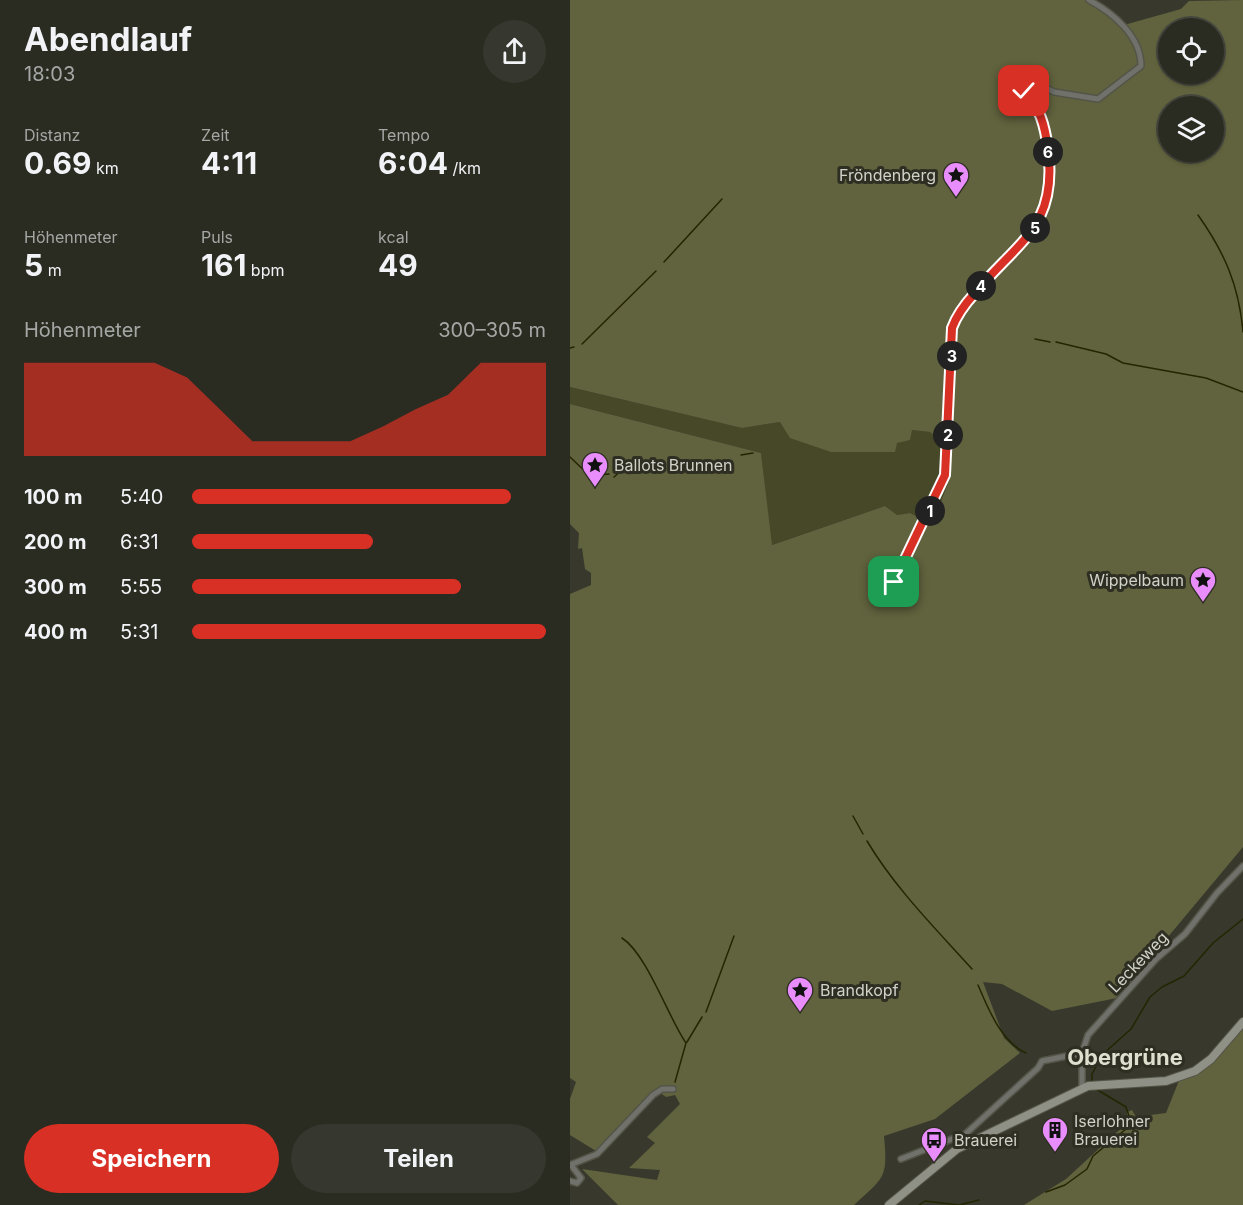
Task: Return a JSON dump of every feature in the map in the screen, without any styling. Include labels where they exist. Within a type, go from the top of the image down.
[{"type":"main road","points":[[889,1205],[962,1141],[1088,1086],[1160,1081],[1188,1075],[1211,1059],[1243,1022]]},
{"type":"street","points":[[894,582],[945,475],[952,328],[955,319],[978,289],[1032,234],[1047,192],[1050,173],[1043,122],[1036,105],[1017,85],[1016,78],[1023,77],[1054,92],[1098,99],[1141,66],[1135,44],[1123,26],[1108,11],[1089,0]]},
{"type":"street","name":"Leckeweg","points":[[1088,1086],[1082,1053],[1088,1035],[1156,959],[1185,934],[1217,893],[1243,866]]},
{"type":"street","points":[[901,1159],[945,1141],[962,1141],[966,1130],[1038,1068],[1042,1062],[1082,1053]]},
{"type":"street","points":[[570,1182],[578,1183],[581,1178],[571,1165],[597,1154],[653,1095],[662,1089],[673,1089]]},
{"type":"green space","points":[[570,0],[1085,0],[1112,14],[1124,25],[1181,9],[1189,1],[1243,0],[1243,847],[1117,998],[1052,1011],[1002,984],[983,982],[1004,1038],[1020,1053],[935,1119],[884,1136],[885,1161],[882,1176],[854,1205],[618,1205],[582,1169],[657,1180],[660,1170],[629,1168],[655,1143],[647,1137],[680,1104],[675,1095],[666,1097],[656,1090],[596,1151],[570,1135],[570,1099],[576,1082],[570,1078],[570,594],[591,585],[591,573],[585,569],[582,548],[578,549],[579,533],[570,524],[570,404],[761,453],[772,545],[885,506],[897,515],[910,513],[932,524],[951,476],[950,446],[930,432],[912,430],[910,440],[897,443],[895,452],[831,452],[790,438],[780,422],[742,428],[570,387]],"holes":[[[918,518],[926,523],[900,575],[894,570]]]},
{"type":"green space","points":[[570,387],[742,428],[780,422],[897,443],[912,430],[931,432],[950,446],[951,476],[932,524],[910,513],[897,515],[885,506],[771,545],[761,453],[570,404]]},
{"type":"green space","points":[[1243,1024],[1243,1205],[1024,1205],[1066,1179],[1128,1122],[1127,1112],[1132,1110],[1136,1117],[1166,1113],[1180,1078],[1188,1076]]},
{"type":"waterway","points":[[664,262],[722,199]]},
{"type":"waterway","points":[[1198,215],[1216,243],[1229,270],[1238,300],[1243,332]]},
{"type":"waterway","points":[[582,344],[656,271]]},
{"type":"waterway","points":[[1035,339],[1050,342]]},
{"type":"waterway","points":[[1056,342],[1106,354],[1123,363],[1206,378],[1243,392]]},
{"type":"waterway","points":[[570,348],[574,347]]},
{"type":"waterway","points":[[741,455],[753,453]]},
{"type":"waterway","points":[[570,457],[590,476],[595,488]]},
{"type":"waterway","points":[[614,477],[626,466],[641,459]]},
{"type":"waterway","points":[[590,476],[609,474]]},
{"type":"waterway","points":[[853,816],[863,834]]},
{"type":"waterway","points":[[867,841],[903,891],[972,969]]},
{"type":"waterway","points":[[1092,1083],[1092,1074],[1103,1054],[1131,1029],[1150,997],[1162,987],[1184,976],[1213,943],[1243,919]]},
{"type":"waterway","points":[[706,1012],[734,936]]},
{"type":"waterway","points":[[622,938],[631,946],[649,972],[686,1043],[675,1082]]},
{"type":"waterway","points":[[978,985],[1002,1033],[1017,1048],[1026,1053]]},
{"type":"waterway","points":[[687,1042],[702,1017]]},
{"type":"waterway","points":[[1046,1192],[1065,1185],[1087,1169],[1093,1156],[1126,1129],[1131,1122],[1126,1107],[1096,1089]]},
{"type":"waterway","points":[[919,1205],[925,1201],[959,1205],[979,1200]]},
{"type":"place","name":"Fröndenberg","points":[[956,198]]},
{"type":"place","name":"Ballots Brunnen","points":[[595,488]]},
{"type":"place","name":"Wippelbaum","points":[[1203,603]]},
{"type":"place","name":"Brandkopf","points":[[800,1013]]},
{"type":"place","name":"Iserlohner Brauerei","points":[[1055,1153]]},
{"type":"place","name":"Brauerei","points":[[934,1163]]},
{"type":"district","name":"Obergrüne","points":[[1125,1057]]},
{"type":"route","points":[[894,582],[944,480],[950,413],[952,328],[955,319],[988,277],[1032,234],[1047,192],[1050,173],[1043,122],[1032,100],[1024,91]]}]
